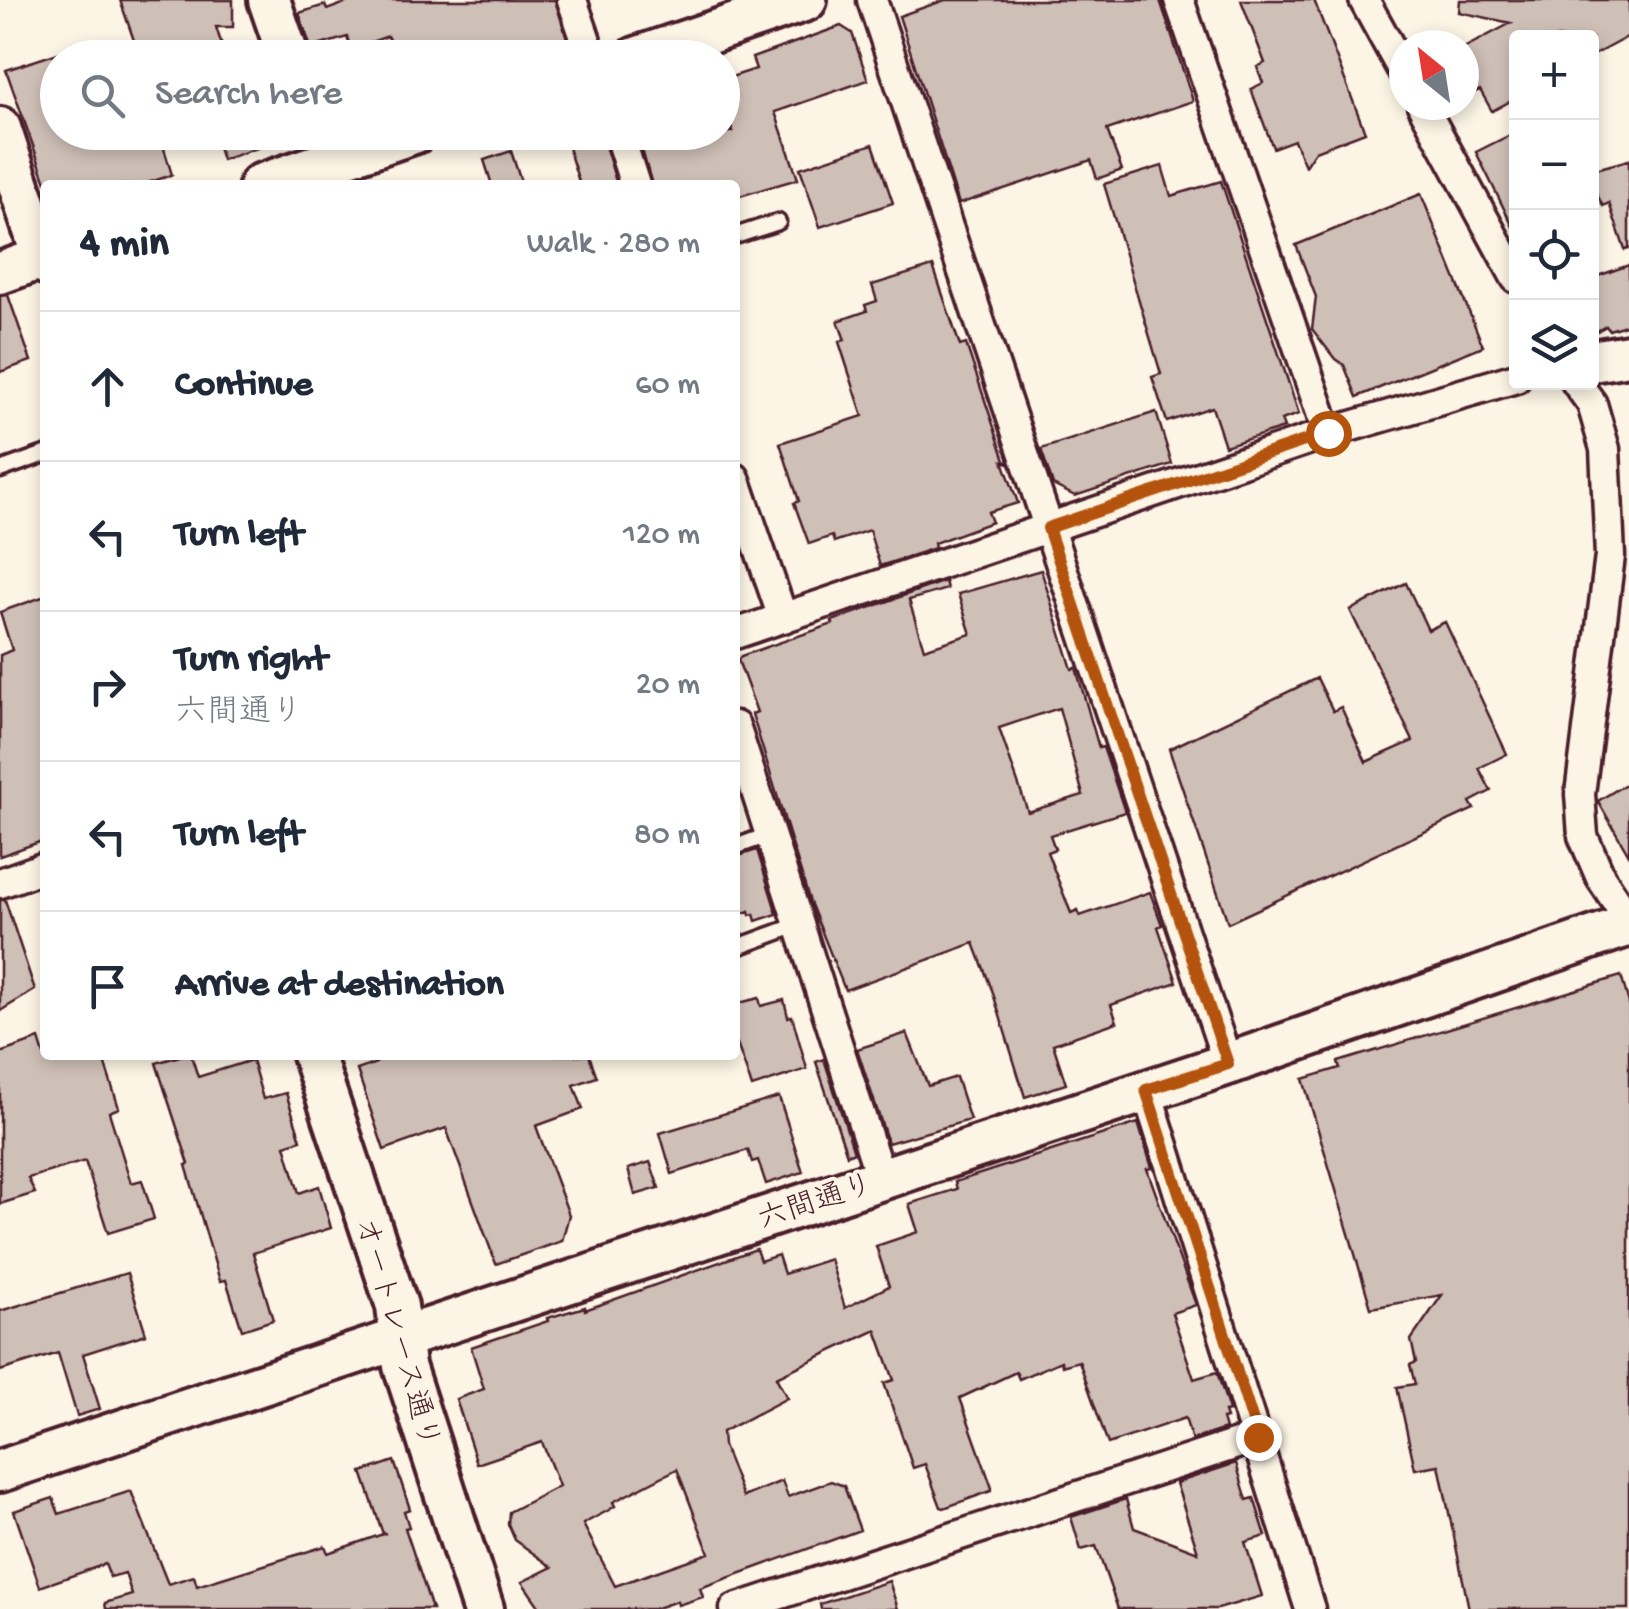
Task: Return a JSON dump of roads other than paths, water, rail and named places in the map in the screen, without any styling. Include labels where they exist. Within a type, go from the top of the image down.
[{"type":"street","points":[[269,0],[283,40]]},
{"type":"street","points":[[572,0],[586,40]]},
{"type":"street","points":[[689,40],[806,0]]},
{"type":"street","points":[[872,0],[1228,1064]]},
{"type":"street","points":[[1179,0],[1328,433]]},
{"type":"street","points":[[1364,0],[1389,46]]},
{"type":"street","points":[[1430,120],[1509,265]]},
{"type":"street","points":[[0,128],[40,248]]},
{"type":"street","points":[[273,180],[357,150]]},
{"type":"street","points":[[624,150],[633,180]]},
{"type":"street","points":[[0,273],[40,261]]},
{"type":"street","points":[[1599,359],[1629,355]]},
{"type":"street","points":[[740,632],[1328,433],[1509,380]]},
{"type":"street","points":[[1582,390],[1592,404],[1605,449],[1610,556],[1581,780],[1583,836],[1601,878],[1629,922]]},
{"type":"street","points":[[740,493],[783,618]]},
{"type":"street","points":[[740,741],[882,1178]]},
{"type":"street","points":[[0,883],[40,869]]},
{"type":"street","name":"六間通り","points":[[0,1472],[1228,1064],[1629,922]]},
{"type":"street","name":"オートレース通り","points":[[315,1060],[397,1306],[404,1366],[483,1609]]},
{"type":"street","points":[[1146,1090],[1310,1609]]},
{"type":"street","points":[[735,1609],[1258,1437]]},
{"type":"lane","points":[[740,234],[778,222]]},
{"type":"lane","points":[[0,470],[40,456]]},
{"type":"lane","points":[[740,845],[771,834]]},
{"type":"lane","points":[[740,946],[800,924]]}]
